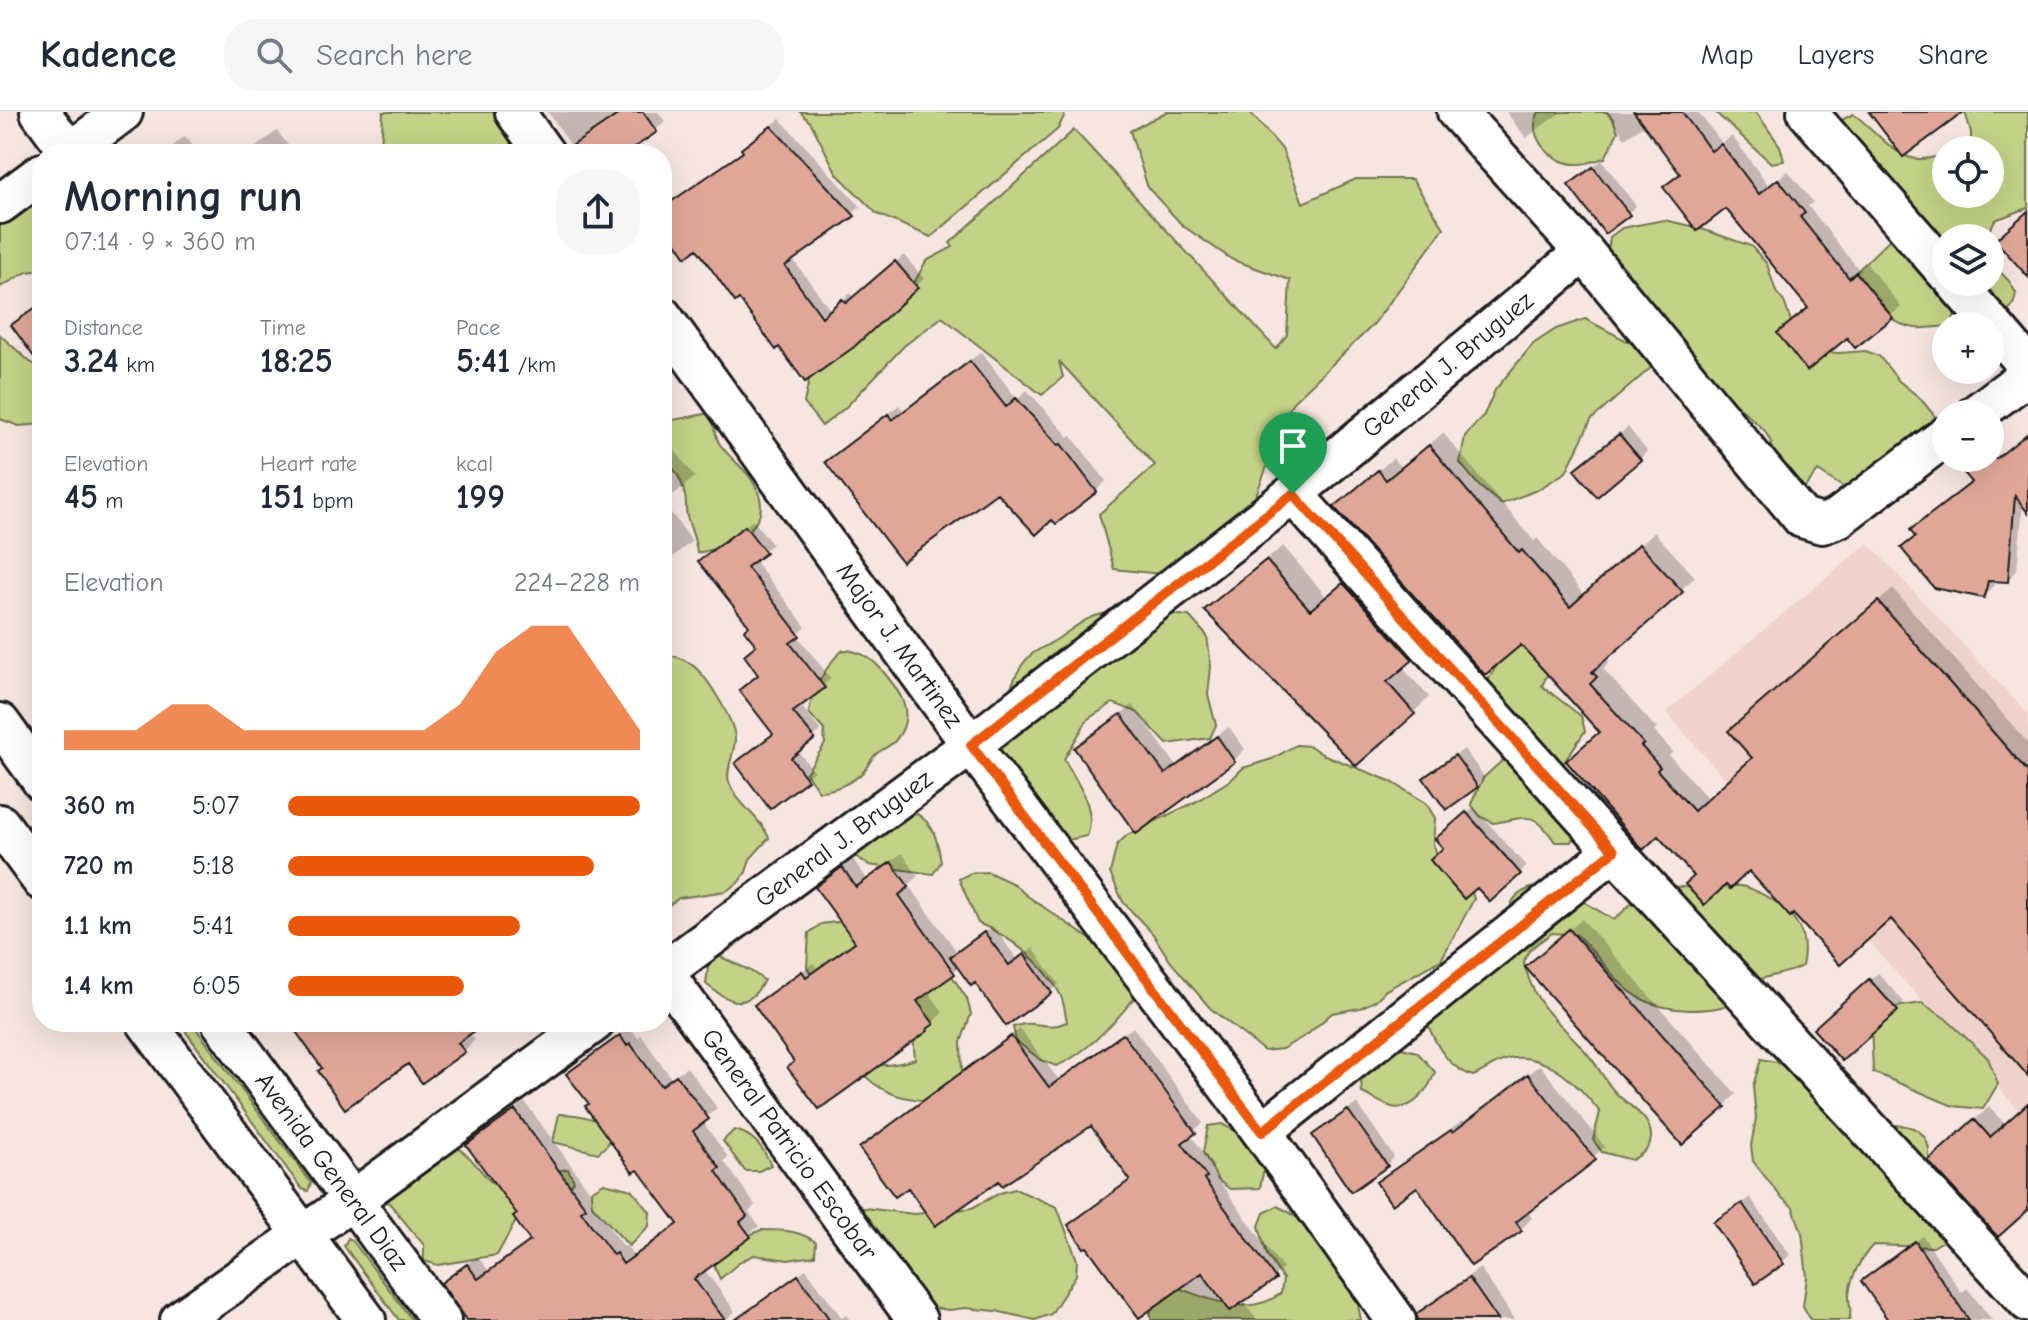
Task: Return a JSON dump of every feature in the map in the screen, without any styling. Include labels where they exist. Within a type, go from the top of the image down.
[{"type":"street","points":[[40,112],[56,144]]},
{"type":"street","points":[[81,144],[123,112]]},
{"type":"street","points":[[515,112],[538,144]]},
{"type":"street","points":[[1457,112],[1584,252],[1802,518],[1822,524],[1838,518],[1932,447]]},
{"type":"street","points":[[1807,112],[1932,256]]},
{"type":"street","points":[[0,204],[32,181]]},
{"type":"street","name":"General J. Bruguez","points":[[672,965],[971,745],[1293,494],[1584,252]]},
{"type":"street","points":[[1967,296],[2028,366]]},
{"type":"street","name":"Major J. Martinez","points":[[672,330],[971,745],[1262,1132],[1396,1320]]},
{"type":"street","points":[[1995,400],[2028,375]]},
{"type":"street","points":[[1293,494],[1614,851],[2028,1302]]},
{"type":"street","points":[[0,723],[32,767]]},
{"type":"street","points":[[0,824],[32,867]]},
{"type":"street","points":[[1262,1132],[1614,851]]},
{"type":"street","name":"General Patricio Escobar","points":[[672,986],[917,1320]]},
{"type":"street","points":[[153,1032],[366,1320]]},
{"type":"street","name":"Avenida General Diaz","points":[[228,1032],[441,1320]]},
{"type":"street","points":[[180,1320],[353,1200],[581,1032]]},
{"type":"shaded area","points":[[1868,543],[2028,714],[2028,1121],[1666,712]]},
{"type":"green space","points":[[383,112],[499,112],[517,144],[381,144]]},
{"type":"green space","points":[[800,112],[1066,112],[1058,129],[931,237],[877,214],[837,174],[811,123]]},
{"type":"green space","points":[[1166,112],[1250,112],[1282,149],[1303,203],[1356,179],[1412,179],[1444,228],[1373,325],[1292,403],[1252,505],[1171,575],[1114,569],[1099,514],[1155,465],[1059,361],[1063,377],[1042,395],[942,317],[904,346],[845,408],[822,426],[804,403],[810,376],[913,285],[926,261],[953,247],[950,243],[1074,130],[1276,349],[1287,335],[1290,280],[1233,260],[1183,226],[1148,188],[1130,131]]},
{"type":"green space","points":[[1539,112],[1607,112],[1618,132],[1605,158],[1569,163],[1551,155],[1538,140],[1535,121]]},
{"type":"green space","points":[[1715,112],[1756,112],[1780,146],[1784,161],[1771,163]]},
{"type":"green space","points":[[1965,112],[2028,112],[2028,208],[1995,220],[1993,224],[1932,224],[1932,296],[2004,296],[2004,276],[2016,293],[2014,301],[2004,312],[1932,312],[1932,327],[1905,326],[1880,308],[1854,274],[1899,230],[1840,121],[1853,114],[1902,154],[1911,158],[1932,158],[1932,208],[2004,208],[2004,136],[1971,136]]},
{"type":"green space","points":[[0,201],[32,203],[32,271],[0,287]]},
{"type":"green space","points":[[1664,220],[1696,227],[1751,246],[1767,264],[1799,343],[1810,351],[1866,351],[1879,356],[1899,381],[1932,413],[1932,442],[1863,500],[1818,471],[1797,497],[1762,456],[1772,444],[1765,431],[1687,358],[1612,267],[1608,251],[1610,237],[1622,228]]},
{"type":"green space","points":[[1585,319],[1633,344],[1654,365],[1591,420],[1566,472],[1537,490],[1501,504],[1479,486],[1460,463],[1465,436],[1484,415],[1495,390],[1533,344],[1556,329]]},
{"type":"green space","points":[[0,335],[32,363],[32,425],[19,426],[0,419]]},
{"type":"green space","points":[[711,413],[719,443],[749,476],[758,492],[761,506],[758,518],[751,529],[727,544],[697,553],[682,485],[672,467],[672,420]]},
{"type":"green space","points":[[1125,610],[1189,616],[1207,636],[1211,666],[1208,695],[1216,725],[1210,738],[1167,744],[1137,712],[1113,703],[1088,719],[1064,759],[1088,806],[1090,826],[1087,836],[1058,842],[993,764],[1005,705],[1016,676],[1032,654],[1089,618]]},
{"type":"green space","points":[[1516,633],[1554,660],[1542,686],[1581,716],[1585,731],[1558,771],[1487,682]]},
{"type":"green space","points":[[843,650],[864,655],[881,669],[899,694],[905,721],[895,741],[875,755],[860,775],[837,788],[819,791],[806,773],[825,744],[824,730],[809,713],[810,705],[821,679]]},
{"type":"green space","points":[[672,655],[692,665],[701,674],[731,722],[735,739],[729,782],[769,838],[750,859],[738,883],[726,891],[679,898],[672,903]]},
{"type":"green space","points":[[1296,745],[1310,746],[1322,754],[1390,781],[1426,803],[1435,818],[1433,844],[1438,856],[1470,886],[1474,899],[1441,960],[1386,990],[1375,1001],[1360,1008],[1332,1013],[1308,1034],[1282,1049],[1264,1051],[1210,1008],[1170,961],[1153,934],[1123,902],[1110,873],[1117,845],[1127,835],[1197,801],[1232,779],[1243,768],[1272,759]]},
{"type":"green space","points":[[1504,759],[1517,760],[1577,829],[1571,842],[1555,842],[1541,824],[1528,818],[1493,823],[1480,816],[1471,804],[1483,778]]},
{"type":"green space","points":[[904,807],[932,828],[941,862],[933,874],[869,865],[846,850]]},
{"type":"green space","points":[[988,872],[1014,884],[1123,962],[1141,989],[1091,1044],[1056,1066],[1041,1060],[1016,1041],[1013,1027],[1028,1024],[1052,1026],[1067,1022],[1061,995],[1044,970],[1024,951],[978,923],[959,879],[971,873]]},
{"type":"green space","points":[[1552,882],[1614,920],[1651,885],[1744,887],[1779,904],[1794,918],[1802,935],[1802,966],[1756,981],[1726,1005],[1690,1010],[1668,1008],[1636,996],[1577,935],[1552,933],[1527,954],[1524,967],[1540,1000],[1590,1057],[1615,1092],[1647,1124],[1651,1138],[1649,1146],[1632,1160],[1602,1152],[1593,1140],[1600,1112],[1573,1082],[1551,1066],[1526,1058],[1513,1058],[1473,1076],[1446,1057],[1421,1008],[1511,939],[1509,915],[1519,894]]},
{"type":"green space","points":[[848,923],[869,941],[814,980],[807,967],[809,933],[821,924]]},
{"type":"green space","points":[[710,952],[764,980],[758,990],[751,997],[738,1001],[730,1000],[706,984]]},
{"type":"green space","points":[[937,953],[967,999],[971,1014],[961,1042],[962,1073],[932,1101],[910,1099],[882,1089],[858,1068],[915,1059],[917,1004]]},
{"type":"green space","points":[[1922,1003],[1945,1018],[1988,1058],[1998,1084],[1983,1109],[1953,1106],[1873,1072],[1871,1021],[1895,1007]]},
{"type":"green space","points":[[186,1032],[198,1032],[311,1183],[308,1191],[302,1189]]},
{"type":"green space","points":[[1386,1044],[1417,1052],[1435,1072],[1419,1098],[1400,1108],[1362,1093],[1359,1054]]},
{"type":"green space","points":[[1761,1059],[1776,1062],[1886,1126],[1914,1129],[1923,1135],[1927,1143],[1929,1165],[1923,1191],[1945,1226],[1945,1240],[1933,1247],[1873,1245],[1852,1281],[1849,1320],[1811,1320],[1803,1306],[1807,1277],[1802,1233],[1793,1207],[1781,1197],[1753,1161],[1751,1146],[1756,1118],[1753,1086]]},
{"type":"green space","points":[[559,1114],[601,1123],[613,1131],[608,1144],[598,1153],[553,1142]]},
{"type":"green space","points":[[428,1122],[470,1158],[490,1181],[502,1188],[541,1173],[568,1169],[574,1181],[567,1192],[517,1219],[497,1255],[438,1265],[424,1261],[424,1245],[385,1198],[406,1146],[419,1128]]},
{"type":"green space","points":[[1222,1124],[1235,1131],[1266,1158],[1260,1188],[1230,1189],[1218,1180],[1203,1152],[1208,1126]]},
{"type":"green space","points":[[734,1130],[757,1142],[771,1165],[759,1171],[745,1171],[723,1141]]},
{"type":"green space","points":[[604,1183],[632,1190],[650,1212],[649,1226],[629,1246],[592,1205],[591,1191]]},
{"type":"green space","points":[[1015,1189],[1057,1207],[1077,1260],[1076,1275],[1051,1314],[1035,1320],[996,1311],[919,1306],[856,1207],[914,1214],[957,1210],[972,1208],[1000,1193]]},
{"type":"green space","points":[[1277,1206],[1299,1219],[1335,1256],[1351,1282],[1361,1320],[1151,1320],[1150,1302],[1168,1284],[1225,1304],[1254,1305],[1281,1293],[1283,1279],[1267,1255],[1259,1226],[1264,1213]]},
{"type":"green space","points":[[761,1230],[803,1235],[816,1242],[815,1256],[788,1260],[754,1255],[741,1261],[720,1279],[708,1253]]},
{"type":"green space","points":[[348,1238],[412,1320],[399,1320],[344,1246]]},
{"type":"building","points":[[622,112],[643,112],[657,132],[640,144],[575,144]]},
{"type":"building","points":[[1634,112],[1682,112],[1711,151],[1721,144],[1759,194],[1778,179],[1805,213],[1800,217],[1849,278],[1856,272],[1893,318],[1855,348],[1847,338],[1807,371],[1777,333],[1808,308],[1726,209],[1697,231],[1663,187],[1680,174]]},
{"type":"building","points":[[1869,112],[1964,112],[1903,157]]},
{"type":"building","points":[[771,126],[855,216],[785,266],[822,317],[842,299],[846,303],[895,261],[918,288],[854,347],[805,382],[779,347],[776,350],[739,299],[735,302],[697,249],[686,257],[672,237],[672,201],[743,152],[741,149]]},
{"type":"building","points":[[1593,167],[1630,215],[1605,234],[1568,185]]},
{"type":"building","points":[[2028,211],[2028,277],[2004,250],[2004,232]]},
{"type":"building","points":[[32,310],[32,354],[11,325]]},
{"type":"building","points":[[970,361],[1006,407],[1016,398],[1058,445],[1061,444],[1097,492],[1056,524],[1052,520],[1036,535],[997,493],[902,562],[825,462],[888,414],[892,420]]},
{"type":"building","points":[[2028,433],[2028,513],[2015,496],[2008,582],[1988,581],[1984,598],[1934,588],[1901,548],[1915,537],[1910,530],[1972,482],[1963,472],[2004,472],[2004,452]]},
{"type":"building","points":[[1619,434],[1641,460],[1597,497],[1574,470]]},
{"type":"building","points":[[1429,445],[1519,553],[1522,550],[1570,607],[1639,544],[1683,592],[1592,672],[1597,677],[1590,684],[1644,744],[1641,746],[1660,767],[1657,770],[1694,811],[1752,758],[1728,731],[1878,601],[2028,772],[2028,1076],[1891,919],[1840,965],[1793,914],[1790,917],[1749,871],[1730,889],[1726,885],[1704,905],[1685,884],[1694,876],[1658,836],[1643,850],[1566,761],[1599,732],[1521,645],[1485,675],[1334,507],[1378,470],[1386,480]]},
{"type":"building","points":[[745,526],[766,553],[747,567],[800,636],[790,643],[825,688],[793,712],[815,739],[791,758],[808,780],[770,809],[735,763],[773,734],[739,690],[758,675],[744,655],[756,645],[744,630],[749,626],[698,561]]},
{"type":"building","points":[[1266,560],[1310,610],[1343,583],[1413,660],[1387,682],[1415,714],[1356,766],[1204,610]]},
{"type":"building","points":[[1121,714],[1165,774],[1217,736],[1235,762],[1136,834],[1074,748]]},
{"type":"building","points":[[1455,755],[1478,787],[1446,810],[1423,778]]},
{"type":"building","points":[[1466,812],[1521,874],[1490,902],[1477,888],[1464,899],[1430,860],[1443,848],[1435,839]]},
{"type":"building","points":[[891,862],[909,887],[899,895],[955,974],[917,1001],[934,1024],[928,1031],[819,1109],[787,1067],[794,1062],[754,1005],[802,971],[806,977],[855,942],[815,887],[842,867],[856,887]]},
{"type":"building","points":[[1569,929],[1726,1107],[1682,1145],[1525,967]]},
{"type":"building","points":[[984,932],[1009,965],[1024,954],[1052,993],[1006,1026],[975,983],[971,986],[950,957]]},
{"type":"building","points":[[1869,979],[1898,1011],[1842,1061],[1813,1029]]},
{"type":"building","points":[[296,1032],[473,1032],[458,1043],[465,1052],[422,1083],[408,1064],[345,1109],[318,1071],[322,1068]]},
{"type":"building","points":[[1123,1034],[1196,1133],[1182,1143],[1276,1279],[1230,1311],[1202,1273],[1139,1318],[1087,1247],[1084,1248],[1068,1225],[1130,1180],[1091,1126],[1002,1186],[999,1181],[935,1226],[908,1188],[895,1197],[859,1148],[1011,1036],[1049,1087]]},
{"type":"building","points":[[620,1035],[627,1046],[630,1043],[661,1086],[676,1075],[709,1119],[693,1131],[720,1168],[716,1171],[747,1216],[740,1222],[751,1237],[694,1279],[725,1320],[466,1320],[441,1283],[467,1264],[478,1279],[530,1241],[513,1217],[517,1214],[466,1145],[515,1110],[586,1208],[581,1211],[623,1264],[678,1224],[638,1170],[633,1173],[566,1074]]},
{"type":"building","points":[[1528,1074],[1596,1160],[1516,1222],[1522,1231],[1471,1266],[1417,1187],[1392,1205],[1376,1182],[1451,1130],[1453,1132]]},
{"type":"building","points":[[2028,1103],[2028,1210],[1998,1237],[1928,1161],[1974,1119],[1990,1137]]},
{"type":"building","points":[[1348,1110],[1388,1166],[1351,1192],[1312,1135]]},
{"type":"building","points":[[1742,1203],[1784,1264],[1755,1284],[1713,1222]]},
{"type":"building","points":[[1915,1241],[1969,1320],[1888,1320],[1861,1281]]},
{"type":"building","points":[[798,1275],[830,1320],[735,1320]]},
{"type":"building","points":[[1469,1278],[1498,1320],[1418,1320],[1416,1314]]},
{"type":"route","points":[[1293,494],[1614,851],[1262,1132],[971,745],[1293,494]]}]
